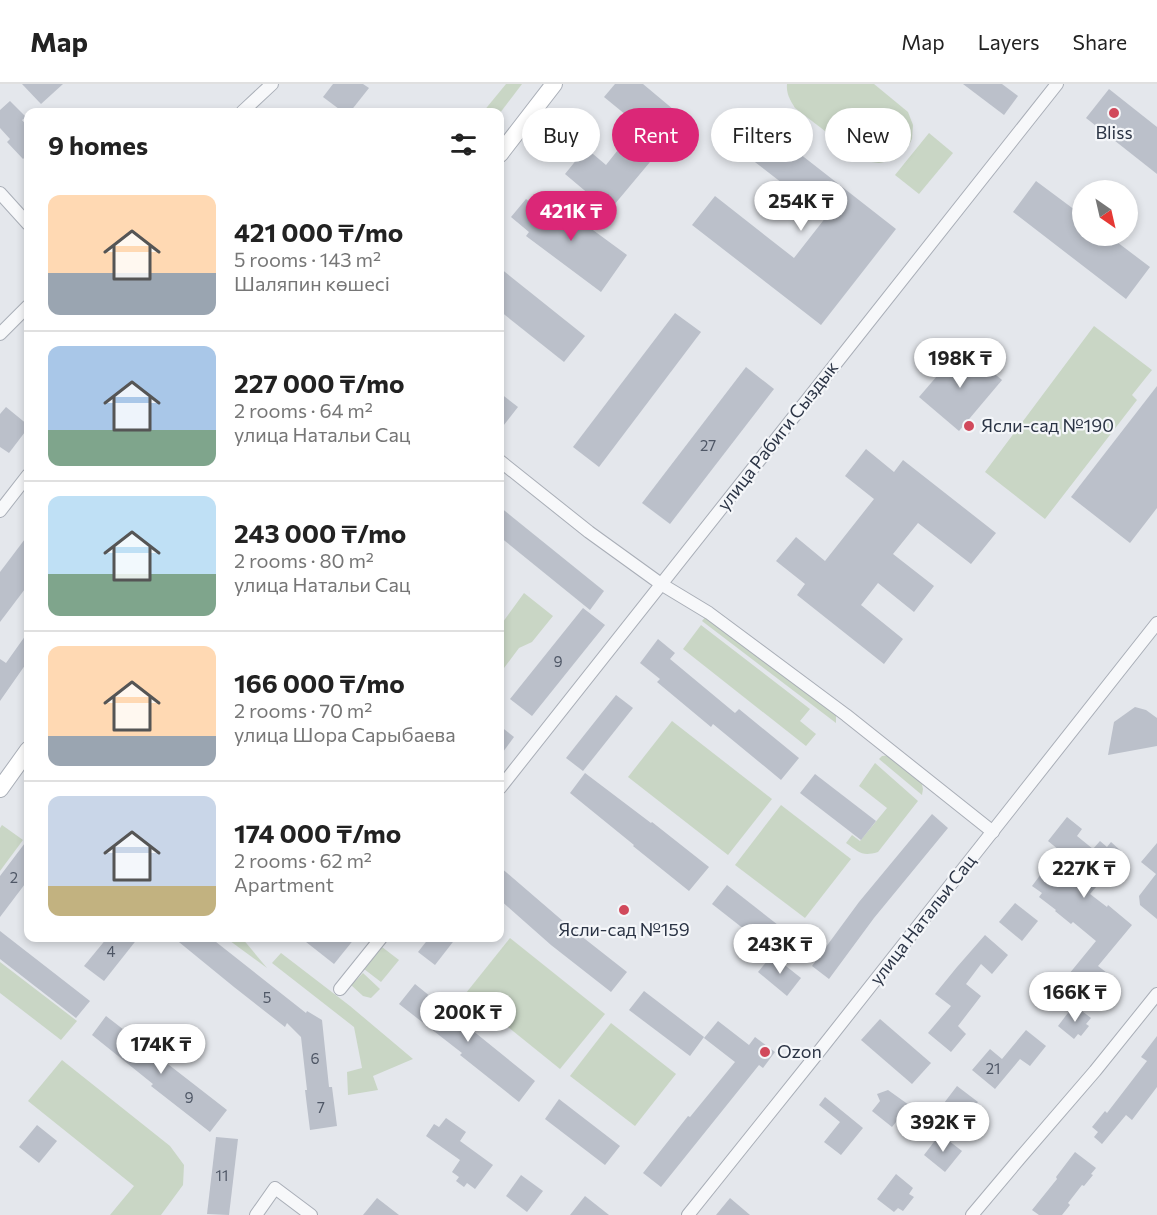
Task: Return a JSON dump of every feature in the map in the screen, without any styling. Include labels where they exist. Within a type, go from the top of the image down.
[{"type":"main road","points":[[504,148],[554,84]]},
{"type":"main road","points":[[0,789],[24,756]]},
{"type":"street","points":[[246,108],[272,84]]},
{"type":"street","name":"улица Рабиги Сыздык","points":[[504,783],[1057,84]]},
{"type":"street","points":[[0,193],[24,220]]},
{"type":"street","points":[[0,334],[24,310]]},
{"type":"street","points":[[504,464],[589,532],[661,584],[709,613],[846,715],[993,832]]},
{"type":"street","points":[[0,511],[24,480]]},
{"type":"street","name":"улица Натальи Сац","points":[[688,1215],[1157,624]]},
{"type":"street","points":[[340,989],[378,942]]},
{"type":"street","points":[[972,1215],[1095,1071],[1157,994]]},
{"type":"street","points":[[256,1215],[275,1188],[311,1215]]},
{"type":"green space","points":[[506,84],[522,84],[504,108],[486,108]]},
{"type":"green space","points":[[787,84],[874,84],[903,108],[825,108],[825,131],[813,122],[813,108],[795,108],[787,90]]},
{"type":"green space","points":[[911,120],[913,125],[911,141]]},
{"type":"green space","points":[[929,133],[953,153],[919,194],[895,175],[906,162],[911,162],[911,155]]},
{"type":"green space","points":[[1094,326],[1152,370],[1132,395],[1137,400],[1045,519],[985,472]]},
{"type":"green space","points":[[524,593],[553,616],[532,642],[519,648],[504,668],[504,620]]},
{"type":"green space","points":[[707,615],[836,713],[836,723],[702,621]]},
{"type":"green space","points":[[701,625],[810,709],[800,721],[816,734],[806,746],[683,649]]},
{"type":"green space","points":[[672,721],[772,799],[728,855],[628,777]]},
{"type":"green space","points":[[891,755],[921,780],[922,795],[879,759],[882,756]]},
{"type":"green space","points":[[875,763],[918,801],[878,852],[864,854],[846,843],[852,835],[860,841],[887,808],[859,786]]},
{"type":"green space","points":[[781,805],[851,859],[805,918],[735,865]]},
{"type":"green space","points":[[2,825],[23,840],[0,871],[0,828]]},
{"type":"green space","points":[[510,938],[605,1014],[560,1069],[466,993]]},
{"type":"green space","points":[[231,942],[245,942],[267,968]]},
{"type":"green space","points":[[382,947],[399,960],[381,982],[364,969]]},
{"type":"green space","points":[[281,953],[350,1006],[413,1059],[373,1076],[378,1090],[348,1095],[347,1072],[362,1068],[354,1027],[272,963]]},
{"type":"green space","points":[[0,962],[77,1021],[61,1040],[0,993]]},
{"type":"green space","points":[[363,973],[380,989],[371,998],[363,996],[351,985]]},
{"type":"green space","points":[[611,1023],[676,1074],[635,1126],[570,1076]]},
{"type":"green space","points":[[62,1060],[170,1146],[184,1165],[183,1185],[161,1215],[110,1215],[134,1186],[28,1101]]},
{"type":"building","points":[[22,84],[63,84],[41,104]]},
{"type":"building","points":[[333,84],[363,84],[369,88],[353,108],[338,108],[323,97]]},
{"type":"building","points":[[615,84],[643,84],[672,108],[617,108],[604,97]]},
{"type":"building","points":[[963,84],[1002,84],[1018,96],[1004,115]]},
{"type":"building","points":[[1109,89],[1157,127],[1157,174],[1086,118]]},
{"type":"building","points":[[10,101],[24,115],[22,120],[24,122],[23,159],[7,142],[10,139],[0,128],[0,110]]},
{"type":"building","points":[[612,157],[612,162],[650,162],[609,211],[565,174],[575,162],[600,162],[600,160],[606,165]]},
{"type":"building","points":[[755,162],[810,162],[896,229],[821,325],[692,225],[715,196],[794,258],[826,217]]},
{"type":"building","points":[[1036,181],[1072,208],[1072,246],[1122,246],[1150,267],[1126,299],[1013,212]]},
{"type":"building","points":[[526,199],[543,213],[552,200],[627,255],[601,292],[526,236],[529,232],[511,217]]},
{"type":"building","points":[[504,271],[585,336],[564,362],[504,314]]},
{"type":"building","points":[[675,313],[701,332],[599,467],[573,447]]},
{"type":"building","name":"Ясли-сад №190","points":[[962,347],[1002,380],[959,431],[919,397]]},
{"type":"building","points":[[746,367],[774,389],[670,524],[642,503]]},
{"type":"building","points":[[1157,386],[1157,508],[1130,543],[1071,497]]},
{"type":"building","points":[[504,396],[518,407],[504,425]]},
{"type":"building","points":[[6,407],[24,422],[24,433],[9,453],[0,447],[0,414]]},
{"type":"building","points":[[866,449],[894,472],[903,460],[996,533],[971,564],[918,523],[893,554],[934,586],[914,612],[878,583],[861,605],[903,639],[884,664],[797,595],[805,584],[776,561],[796,537],[825,561],[874,499],[845,476]]},
{"type":"building","points":[[504,510],[604,591],[590,610],[504,540]]},
{"type":"building","points":[[24,540],[24,590],[0,622],[0,572]]},
{"type":"building","points":[[583,608],[605,625],[532,716],[510,699]]},
{"type":"building","points":[[24,638],[24,667],[0,701],[0,659],[6,663]]},
{"type":"building","points":[[658,639],[675,653],[670,659],[735,713],[739,709],[799,758],[781,780],[713,724],[711,727],[657,682],[660,679],[640,663]]},
{"type":"building","points":[[616,695],[633,708],[583,771],[566,758]]},
{"type":"building","points":[[1135,707],[1146,710],[1157,718],[1157,746],[1108,755],[1114,722]]},
{"type":"building","points":[[504,729],[514,737],[504,751]]},
{"type":"building","points":[[585,773],[709,867],[689,891],[570,793]]},
{"type":"building","points":[[815,774],[876,821],[861,840],[800,793]]},
{"type":"building","points":[[932,814],[948,828],[874,918],[829,979],[812,966],[859,902]]},
{"type":"building","points":[[1067,817],[1082,829],[1077,836],[1093,849],[1100,841],[1107,847],[1111,842],[1122,852],[1119,856],[1121,858],[1090,894],[1107,907],[1108,905],[1132,925],[1098,966],[1115,979],[1099,998],[1069,974],[1096,941],[1055,911],[1039,897],[1042,893],[1032,886],[1059,850],[1048,841]]},
{"type":"building","points":[[1157,843],[1157,919],[1140,905],[1139,896],[1156,874],[1141,862]]},
{"type":"building","points":[[24,844],[24,885],[0,917],[0,876]]},
{"type":"building","points":[[504,870],[627,972],[611,992],[551,945],[504,904]]},
{"type":"building","points":[[727,885],[787,932],[772,951],[712,904]]},
{"type":"building","points":[[1015,903],[1038,921],[1022,941],[999,922]]},
{"type":"building","points":[[0,931],[90,1001],[76,1018],[0,959]]},
{"type":"building","points":[[985,935],[1008,955],[992,974],[981,964],[966,984],[981,996],[958,1026],[966,1034],[951,1052],[928,1033],[951,1006],[935,994]]},
{"type":"building","points":[[104,942],[135,942],[104,981],[84,966]]},
{"type":"building","points":[[179,942],[216,942],[306,1013],[307,1011],[322,1020],[329,1087],[332,1087],[337,1126],[310,1130],[301,1037],[287,1023],[285,1027]]},
{"type":"building","points":[[306,942],[352,942],[334,964]]},
{"type":"building","points":[[426,942],[453,942],[435,965],[418,952]]},
{"type":"building","points":[[772,955],[801,978],[787,996],[758,972]]},
{"type":"building","points":[[415,984],[535,1081],[519,1102],[460,1055],[462,1053],[399,1004]]},
{"type":"building","points":[[644,991],[704,1037],[690,1056],[629,1010]]},
{"type":"building","points":[[1074,1005],[1091,1018],[1086,1024],[1089,1026],[1081,1036],[1078,1034],[1074,1039],[1058,1026]]},
{"type":"building","points":[[106,1016],[227,1110],[210,1132],[151,1086],[153,1084],[92,1035]]},
{"type":"building","points":[[880,1019],[931,1063],[912,1084],[861,1040]]},
{"type":"building","points":[[718,1021],[749,1045],[755,1037],[775,1052],[763,1068],[759,1065],[661,1187],[643,1173],[735,1062],[704,1038]]},
{"type":"building","points":[[1026,1030],[1046,1046],[1030,1066],[1020,1059],[995,1089],[972,1070],[990,1049],[1002,1059]]},
{"type":"building","points":[[1157,1036],[1157,1087],[1132,1120],[1126,1115],[1102,1144],[1094,1137],[1098,1132],[1092,1127],[1105,1111],[1107,1113],[1147,1061],[1141,1057]]},
{"type":"building","points":[[957,1086],[978,1102],[975,1106],[978,1108],[968,1121],[965,1118],[961,1123],[941,1107]]},
{"type":"building","points":[[888,1090],[909,1105],[903,1113],[902,1120],[896,1122],[892,1127],[872,1111],[880,1101],[877,1094]]},
{"type":"building","points":[[825,1097],[863,1128],[841,1155],[824,1142],[840,1122],[819,1105]]},
{"type":"building","points":[[559,1099],[620,1146],[605,1165],[545,1119]]},
{"type":"building","points":[[446,1118],[466,1132],[460,1141],[493,1165],[475,1189],[467,1183],[464,1187],[456,1181],[459,1177],[452,1172],[460,1160],[426,1136],[434,1124],[439,1127]]},
{"type":"building","points":[[37,1125],[57,1141],[39,1163],[19,1147]]},
{"type":"building","points":[[940,1134],[962,1151],[945,1172],[924,1155]]},
{"type":"building","points":[[216,1137],[238,1139],[229,1215],[207,1214]]},
{"type":"building","points":[[1075,1152],[1096,1168],[1091,1174],[1093,1175],[1068,1203],[1070,1205],[1062,1215],[1039,1215],[1032,1210]]},
{"type":"building","points":[[896,1174],[913,1188],[909,1194],[914,1197],[903,1211],[898,1208],[894,1212],[877,1199]]},
{"type":"building","points":[[521,1175],[543,1191],[527,1212],[506,1196]]},
{"type":"building","points":[[585,1196],[609,1215],[570,1215]]},
{"type":"building","points":[[377,1198],[399,1215],[363,1215]]},
{"type":"building","points":[[730,1198],[750,1215],[716,1215]]},
{"type":"place","name":"Bliss","points":[[1114,113]]},
{"type":"place","name":"Ясли-сад №190","points":[[969,426]]},
{"type":"place","name":"Ясли-сад №159","points":[[624,910]]},
{"type":"place","name":"Ozon","points":[[765,1052]]}]
